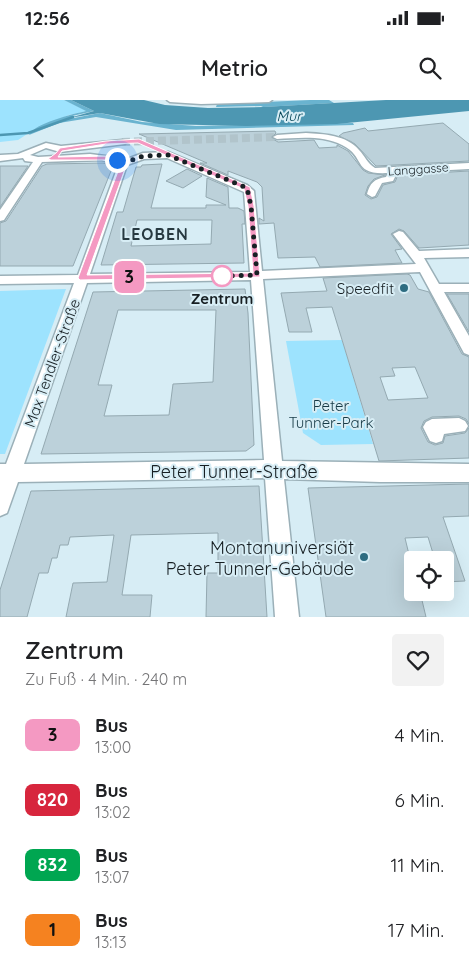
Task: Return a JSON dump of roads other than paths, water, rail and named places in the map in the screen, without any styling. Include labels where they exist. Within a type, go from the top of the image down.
[{"type":"street","points":[[170,100],[201,102],[270,100]]},
{"type":"street","name":"Langgasse","points":[[277,137],[317,137],[349,145],[355,150],[367,168],[378,172],[469,166]]},
{"type":"street","points":[[0,158],[25,154],[34,148],[46,146],[55,146],[60,149],[122,142]]},
{"type":"street","points":[[51,159],[59,154],[60,149]]},
{"type":"street","points":[[25,154],[28,159],[38,161],[108,158],[122,164],[143,156],[168,155],[247,188],[251,206],[287,617]]},
{"type":"street","points":[[0,218],[38,161]]},
{"type":"street","name":"Max Tendler-Straße","points":[[0,506],[6,472],[82,278],[123,166],[122,164]]},
{"type":"street","points":[[372,194],[374,186],[379,181],[391,177]]},
{"type":"street","points":[[399,234],[424,268],[469,349]]},
{"type":"street","points":[[416,255],[469,253]]},
{"type":"street","points":[[0,280],[278,275],[424,268]]},
{"type":"street","points":[[435,289],[469,288]]},
{"type":"street","points":[[436,435],[432,427],[459,426]]},
{"type":"street","name":"Peter Tunner-Straße","points":[[6,472],[274,470],[380,474],[469,473]]},
{"type":"water","name":"Mur","points":[[71,100],[144,100],[165,105],[208,108],[386,100],[469,100],[469,111],[337,124],[247,126],[159,124],[100,113],[69,118],[94,111]]},
{"type":"waterway","points":[[0,135],[28,133],[73,117]]},
{"type":"tunnel","points":[[122,142],[277,137]]},
{"type":"place","name":"Zentrum","points":[[222,276]]},
{"type":"place","name":"Speedfit","points":[[404,288]]},
{"type":"place","name":"Montanuniversiät Peter Tunner-Gebäude","points":[[364,557]]},
{"type":"district","name":"LEOBEN","points":[[155,234]]},
{"type":"park label","name":"Peter Tunner-Park","points":[[331,414]]}]
